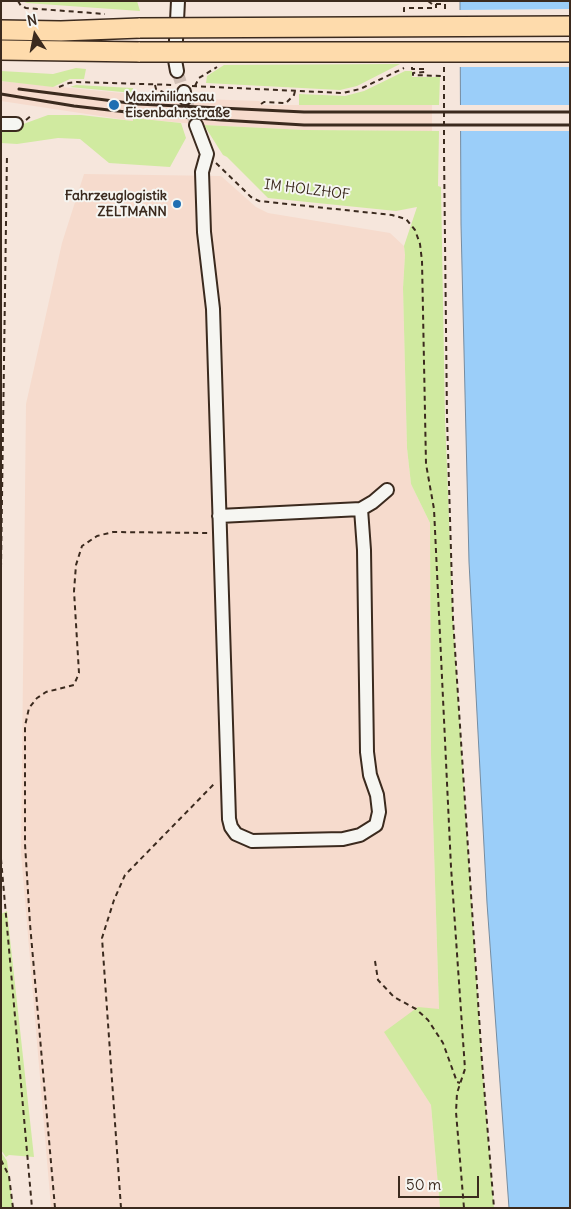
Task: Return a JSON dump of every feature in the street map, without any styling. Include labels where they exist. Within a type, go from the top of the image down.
[{"type":"highway","points":[[1,30],[570,26]]},
{"type":"highway","points":[[1,50],[140,52],[570,52]]},
{"type":"lane","points":[[177,71],[175,60],[178,1]]},
{"type":"lane","points":[[1,124],[16,124]]},
{"type":"lane","points":[[196,124],[208,154],[202,172],[204,232],[213,309],[229,819],[231,827],[236,834],[252,841],[343,839],[360,835],[376,825],[379,812],[377,795],[370,774],[367,752],[364,550],[361,509]]},
{"type":"lane","points":[[219,516],[361,509],[387,490]]},
{"type":"path","points":[[18,1],[21,6],[26,8],[107,14]]},
{"type":"path","points":[[428,1],[432,4],[445,3],[445,13]]},
{"type":"path","points":[[404,13],[404,8],[436,8],[436,4]]},
{"type":"path","points":[[59,87],[77,82],[155,85],[184,90],[196,86],[343,93],[360,89],[412,65],[426,65]]},
{"type":"path","points":[[444,67],[447,417],[453,619],[482,1062],[494,1208]]},
{"type":"path","points":[[414,69],[424,69],[424,72],[413,73],[413,75],[444,76]]},
{"type":"path","points":[[196,86],[199,78],[206,73]]},
{"type":"path","points":[[155,85],[156,89],[163,92],[165,98]]},
{"type":"path","points":[[261,104],[264,102],[286,103],[295,91]]},
{"type":"path","points":[[1,568],[8,154]]},
{"type":"path","name":"IM HOLZHOF","points":[[208,154],[251,197],[260,201],[392,215],[406,219],[416,230],[420,244],[422,260],[426,464],[434,509],[451,867],[466,1069],[460,1083]]},
{"type":"path","points":[[55,1208],[30,924],[25,844],[25,726],[29,708],[37,698],[46,692],[74,685],[79,673],[74,591],[76,565],[82,546],[97,536],[113,532],[220,533]]},
{"type":"path","points":[[120,1208],[102,938],[114,900],[125,875],[214,783],[228,781]]},
{"type":"path","points":[[1,859],[32,1208]]},
{"type":"path","points":[[1,916],[6,915]]},
{"type":"path","points":[[374,961],[378,980],[394,997],[416,1009],[428,1020],[443,1043],[457,1082],[460,1083],[456,1112],[464,1208]]},
{"type":"path","points":[[1,1160],[9,1176],[13,1208]]},
{"type":"shaded area","points":[[1,81],[172,98],[259,101],[264,105],[432,105],[432,131],[305,130],[204,125],[134,118],[133,121],[1,101]]},
{"type":"shaded area","points":[[84,174],[221,176],[256,207],[268,213],[390,233],[404,246],[403,288],[407,448],[411,484],[430,523],[431,755],[439,1009],[385,1032],[431,1105],[440,1208],[51,1208],[21,853],[26,404],[62,243]]},
{"type":"green space","points":[[22,1],[137,1],[140,11],[27,3]]},
{"type":"green space","points":[[400,64],[357,86],[340,90],[206,83],[207,76],[224,65]]},
{"type":"green space","points":[[76,68],[86,69],[84,79],[70,79],[53,87],[1,81],[1,71],[53,74]]},
{"type":"green space","points":[[405,71],[412,71],[412,77],[440,77],[439,105],[299,105],[299,94],[345,96],[364,91]]},
{"type":"green space","points":[[76,85],[133,88],[133,93],[70,87]]},
{"type":"green space","points":[[48,115],[81,115],[133,121],[133,118],[181,123],[186,138],[170,167],[109,163],[80,139],[58,138],[17,144],[1,143],[1,126],[18,126]]},
{"type":"green space","points":[[204,125],[305,130],[439,131],[438,186],[441,187],[445,418],[453,619],[482,1062],[494,1208],[440,1208],[431,1105],[384,1032],[418,1007],[439,1009],[431,755],[430,523],[411,484],[407,448],[403,288],[404,246],[417,207],[396,211],[268,198],[223,155]]},
{"type":"green space","points":[[7,911],[34,1157],[9,1155],[6,1157],[1,1150],[1,914]]},
{"type":"green space","points":[[1,1152],[7,1161],[13,1208],[1,1208]]},
{"type":"water","points":[[460,1],[570,1],[570,1208],[509,1208],[487,903],[469,562],[461,224]]},
{"type":"pier","points":[[570,9],[570,67],[458,67],[458,10]]},
{"type":"pier","points":[[458,105],[570,105],[570,131],[458,131]]},
{"type":"tunnel","points":[[177,71],[184,92]]},
{"type":"tunnel","points":[[185,98],[196,125]]},
{"type":"railway","points":[[19,89],[137,104],[304,112],[570,112]]},
{"type":"railway","points":[[1,94],[74,106],[135,113],[304,125],[570,125]]},
{"type":"place","name":"Maximiliansau Eisenbahnstraße","points":[[114,105]]},
{"type":"place","name":"Fahrzeuglogistik ZELTMANN","points":[[177,204]]}]
